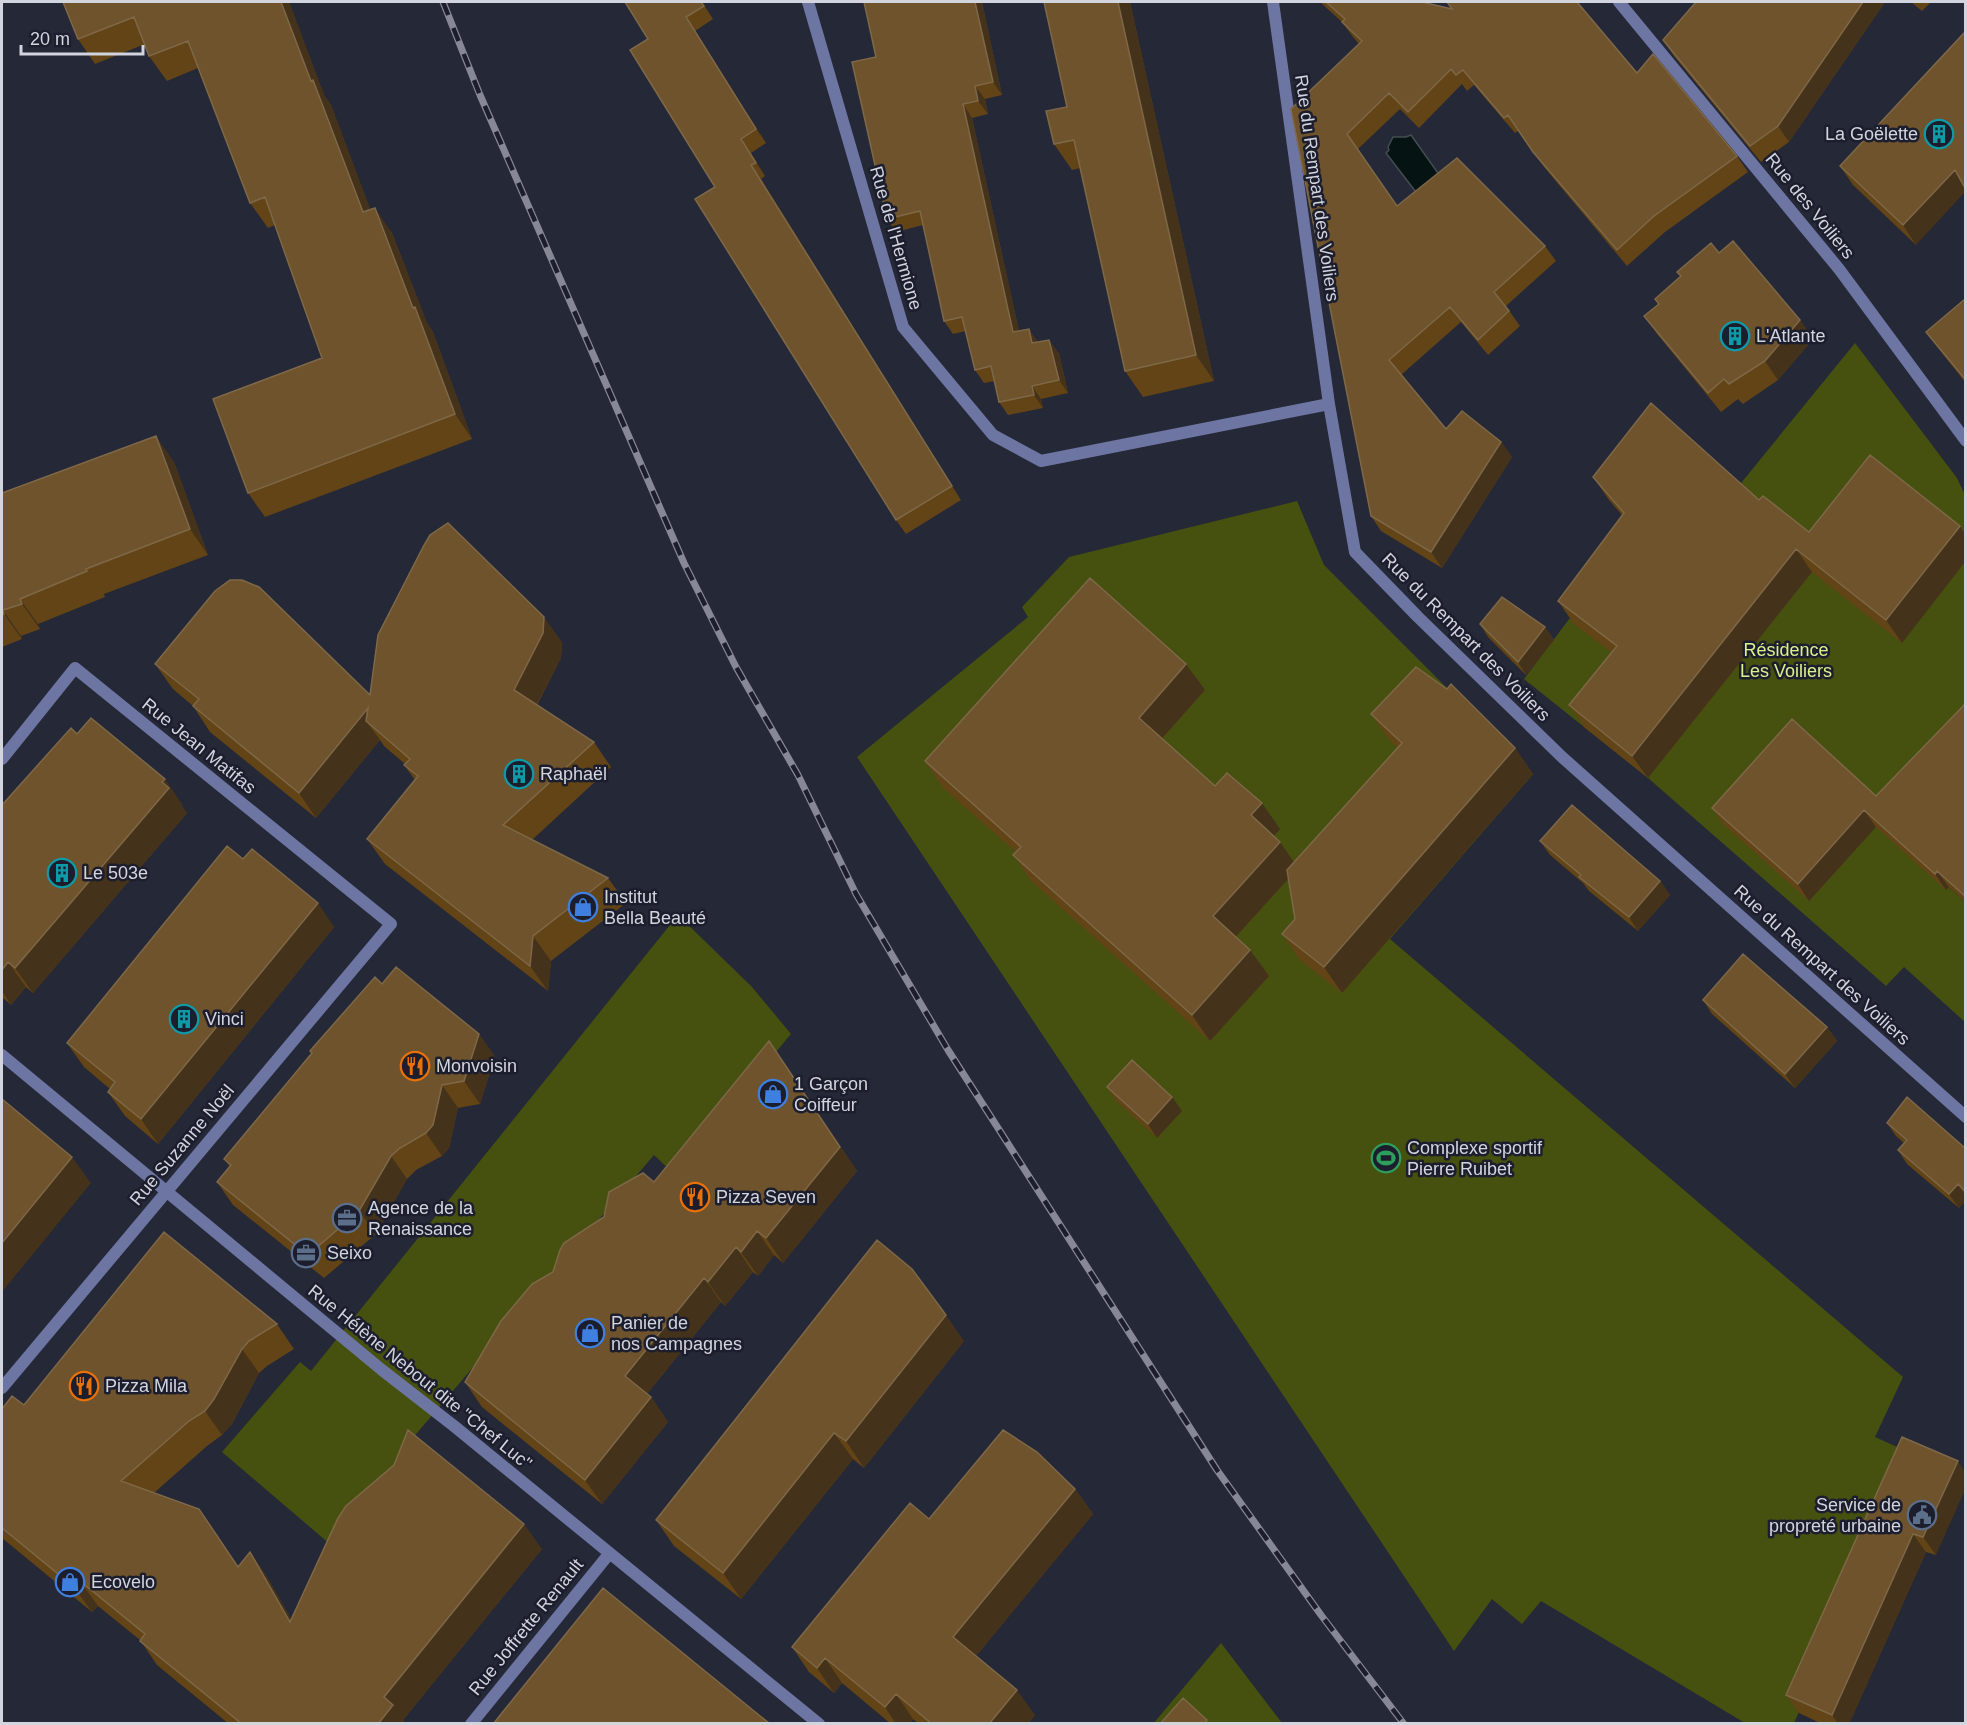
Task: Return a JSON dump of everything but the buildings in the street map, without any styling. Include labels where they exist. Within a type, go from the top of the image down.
[{"type":"street","name":"Rue de l'Hermione","points":[[808,2],[903,327],[993,435],[1041,461],[1329,404]]},
{"type":"street","name":"Rue du Rempart des Voiliers","points":[[1273,2],[1329,404],[1355,552],[1562,758],[1965,1117]]},
{"type":"street","name":"Rue des Voiliers","points":[[1619,2],[1839,269],[1965,441]]},
{"type":"street","name":"Rue Jean Matifas","points":[[2,759],[75,668],[391,924]]},
{"type":"street","name":"Rue Suzanne Noël","points":[[2,1388],[391,924]]},
{"type":"street","name":"Rue Hélène Nebout dite \"Chef Luc\"","points":[[2,1055],[373,1363],[454,1426],[819,1724]]},
{"type":"street","name":"Rue Joffrette Renault","points":[[471,1724],[609,1554]]},
{"type":"green space","name":"Résidence Les Voiliers","points":[[1855,343],[1957,478],[1965,495],[1965,732],[1949,887],[1965,902],[1965,1022],[1904,967],[1886,986],[1648,778],[1524,679],[1695,452],[1737,488]]},
{"type":"green space","name":"Complexe sportif Pierre Ruibet","points":[[1297,501],[1324,565],[1533,774],[1390,939],[1903,1377],[1875,1437],[1915,1455],[1794,1723],[1745,1723],[1541,1601],[1522,1624],[1492,1599],[1454,1651],[857,757],[1028,617],[1022,607],[1069,557]]},
{"type":"green space","points":[[678,915],[752,987],[791,1034],[674,1174],[654,1155],[411,1440],[416,1445],[331,1545],[222,1452],[300,1362],[311,1371]]},
{"type":"green space","points":[[1221,1643],[1282,1723],[1153,1724]]},
{"type":"shaded area","points":[[1411,135],[1445,183],[1422,200],[1386,153],[1393,137]]},
{"type":"railway","points":[[443,2],[480,95],[684,563],[736,667],[798,775],[856,894],[948,1050],[1217,1470],[1321,1615],[1404,1724]]},
{"type":"place","name":"La Goëlette","points":[[1939,134]]},
{"type":"place","name":"L'Atlante","points":[[1735,336]]},
{"type":"place","name":"Raphaël","points":[[519,774]]},
{"type":"place","name":"Le 503e","points":[[62,873]]},
{"type":"place","name":"Institut Bella Beauté","points":[[583,907]]},
{"type":"place","name":"Vinci","points":[[184,1019]]},
{"type":"place","name":"Monvoisin","points":[[415,1066]]},
{"type":"place","name":"1 Garçon Coiffeur","points":[[773,1094]]},
{"type":"place","name":"Complexe sportif Pierre Ruibet","points":[[1386,1158]]},
{"type":"place","name":"Pizza Seven","points":[[695,1197]]},
{"type":"place","name":"Agence de la Renaissance","points":[[347,1218]]},
{"type":"place","name":"Seixo","points":[[306,1253]]},
{"type":"place","name":"Panier de nos Campagnes","points":[[590,1333]]},
{"type":"place","name":"Pizza Mila","points":[[84,1386]]},
{"type":"place","name":"Service de propreté urbaine","points":[[1922,1515]]},
{"type":"place","name":"Ecovelo","points":[[70,1582]]}]
